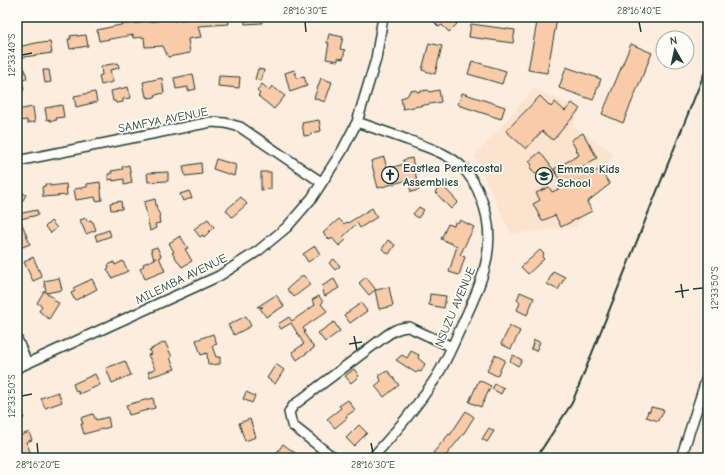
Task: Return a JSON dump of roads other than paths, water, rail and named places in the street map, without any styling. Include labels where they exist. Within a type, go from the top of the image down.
[{"type":"street","name":"MILEMBA AVENUE","points":[[17,368],[220,276],[258,251],[287,227],[312,198],[342,151],[357,122],[376,59],[383,17]]},
{"type":"street","name":"SAMFYA AVENUE","points":[[17,161],[211,122],[225,122],[240,126],[321,182]]},
{"type":"street","name":"NSUZU AVENUE","points":[[357,122],[426,147],[447,156],[462,166],[479,192],[485,207],[490,242],[483,275],[452,347],[430,386],[410,414],[372,458]]},
{"type":"street","points":[[334,458],[292,425],[289,412],[294,405],[396,329],[409,327],[452,347]]},
{"type":"street","points":[[17,339],[27,363]]},
{"type":"street","points":[[680,458],[708,374]]},
{"type":"railway","points":[[536,458],[572,403],[708,64]]},
{"type":"place","name":"Eastlea Pentecostal Assemblies","points":[[390,175]]},
{"type":"place","name":"Emmas Kids School","points":[[544,176]]}]
